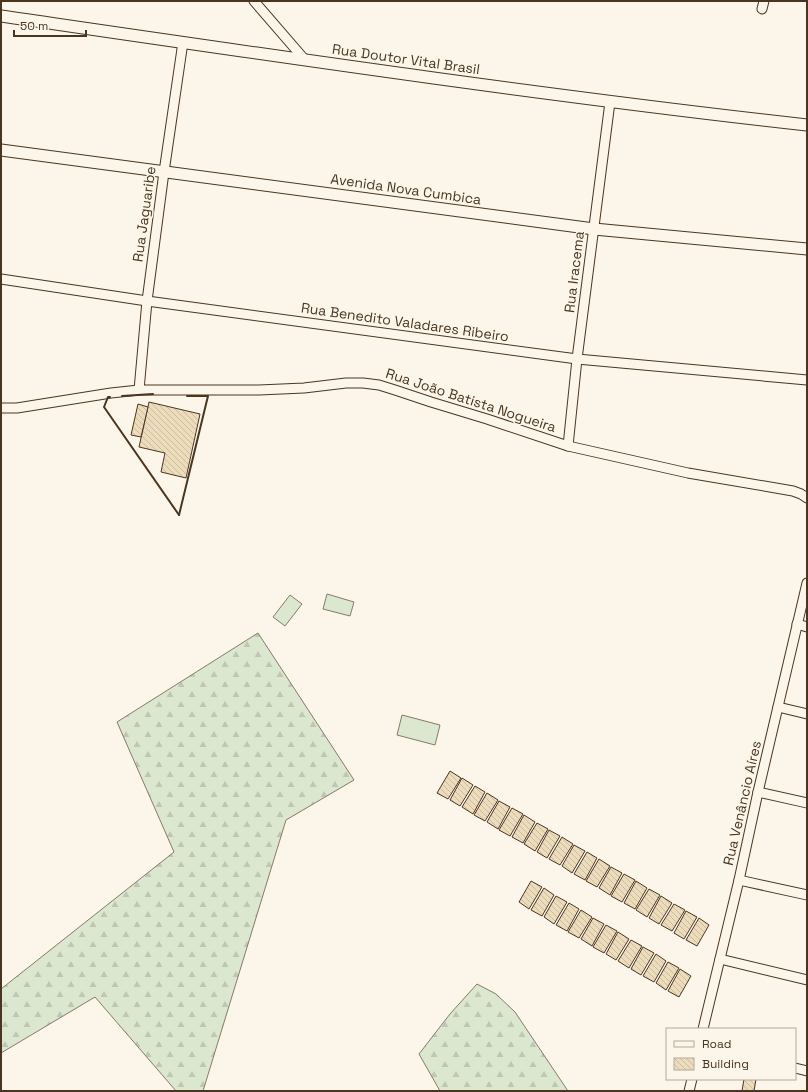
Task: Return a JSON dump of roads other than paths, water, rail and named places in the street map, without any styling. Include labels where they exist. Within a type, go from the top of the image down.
[{"type":"street","points":[[254,1],[305,60]]},
{"type":"street","name":"Rua Doutor Vital Brasil","points":[[1,16],[462,82],[610,102],[807,125]]},
{"type":"street","name":"Rua Jaguaribe","points":[[139,390],[147,301],[183,42]]},
{"type":"street","name":"Rua Iracema","points":[[568,446],[577,359],[610,102]]},
{"type":"street","name":"Avenida Nova Cumbica","points":[[1,150],[594,229],[807,249]]},
{"type":"street","name":"Rua Benedito Valadares Ribeiro","points":[[1,279],[147,301],[577,359],[807,380]]},
{"type":"street","name":"Rua João Batista Nogueira","points":[[1,408],[17,408],[110,393],[139,390],[259,390],[363,383],[379,385],[568,446],[688,473],[793,491],[807,498]]},
{"type":"street","name":"Rua Venâncio Aíres","points":[[703,1028],[739,880],[807,583]]},
{"type":"street","points":[[797,624],[807,627]]},
{"type":"street","points":[[778,707],[807,714]]},
{"type":"street","points":[[758,792],[807,803]]},
{"type":"street","points":[[739,880],[807,895]]},
{"type":"street","points":[[720,959],[807,980]]},
{"type":"street","points":[[796,1068],[807,1071]]},
{"type":"street","points":[[689,1091],[692,1080]]}]
